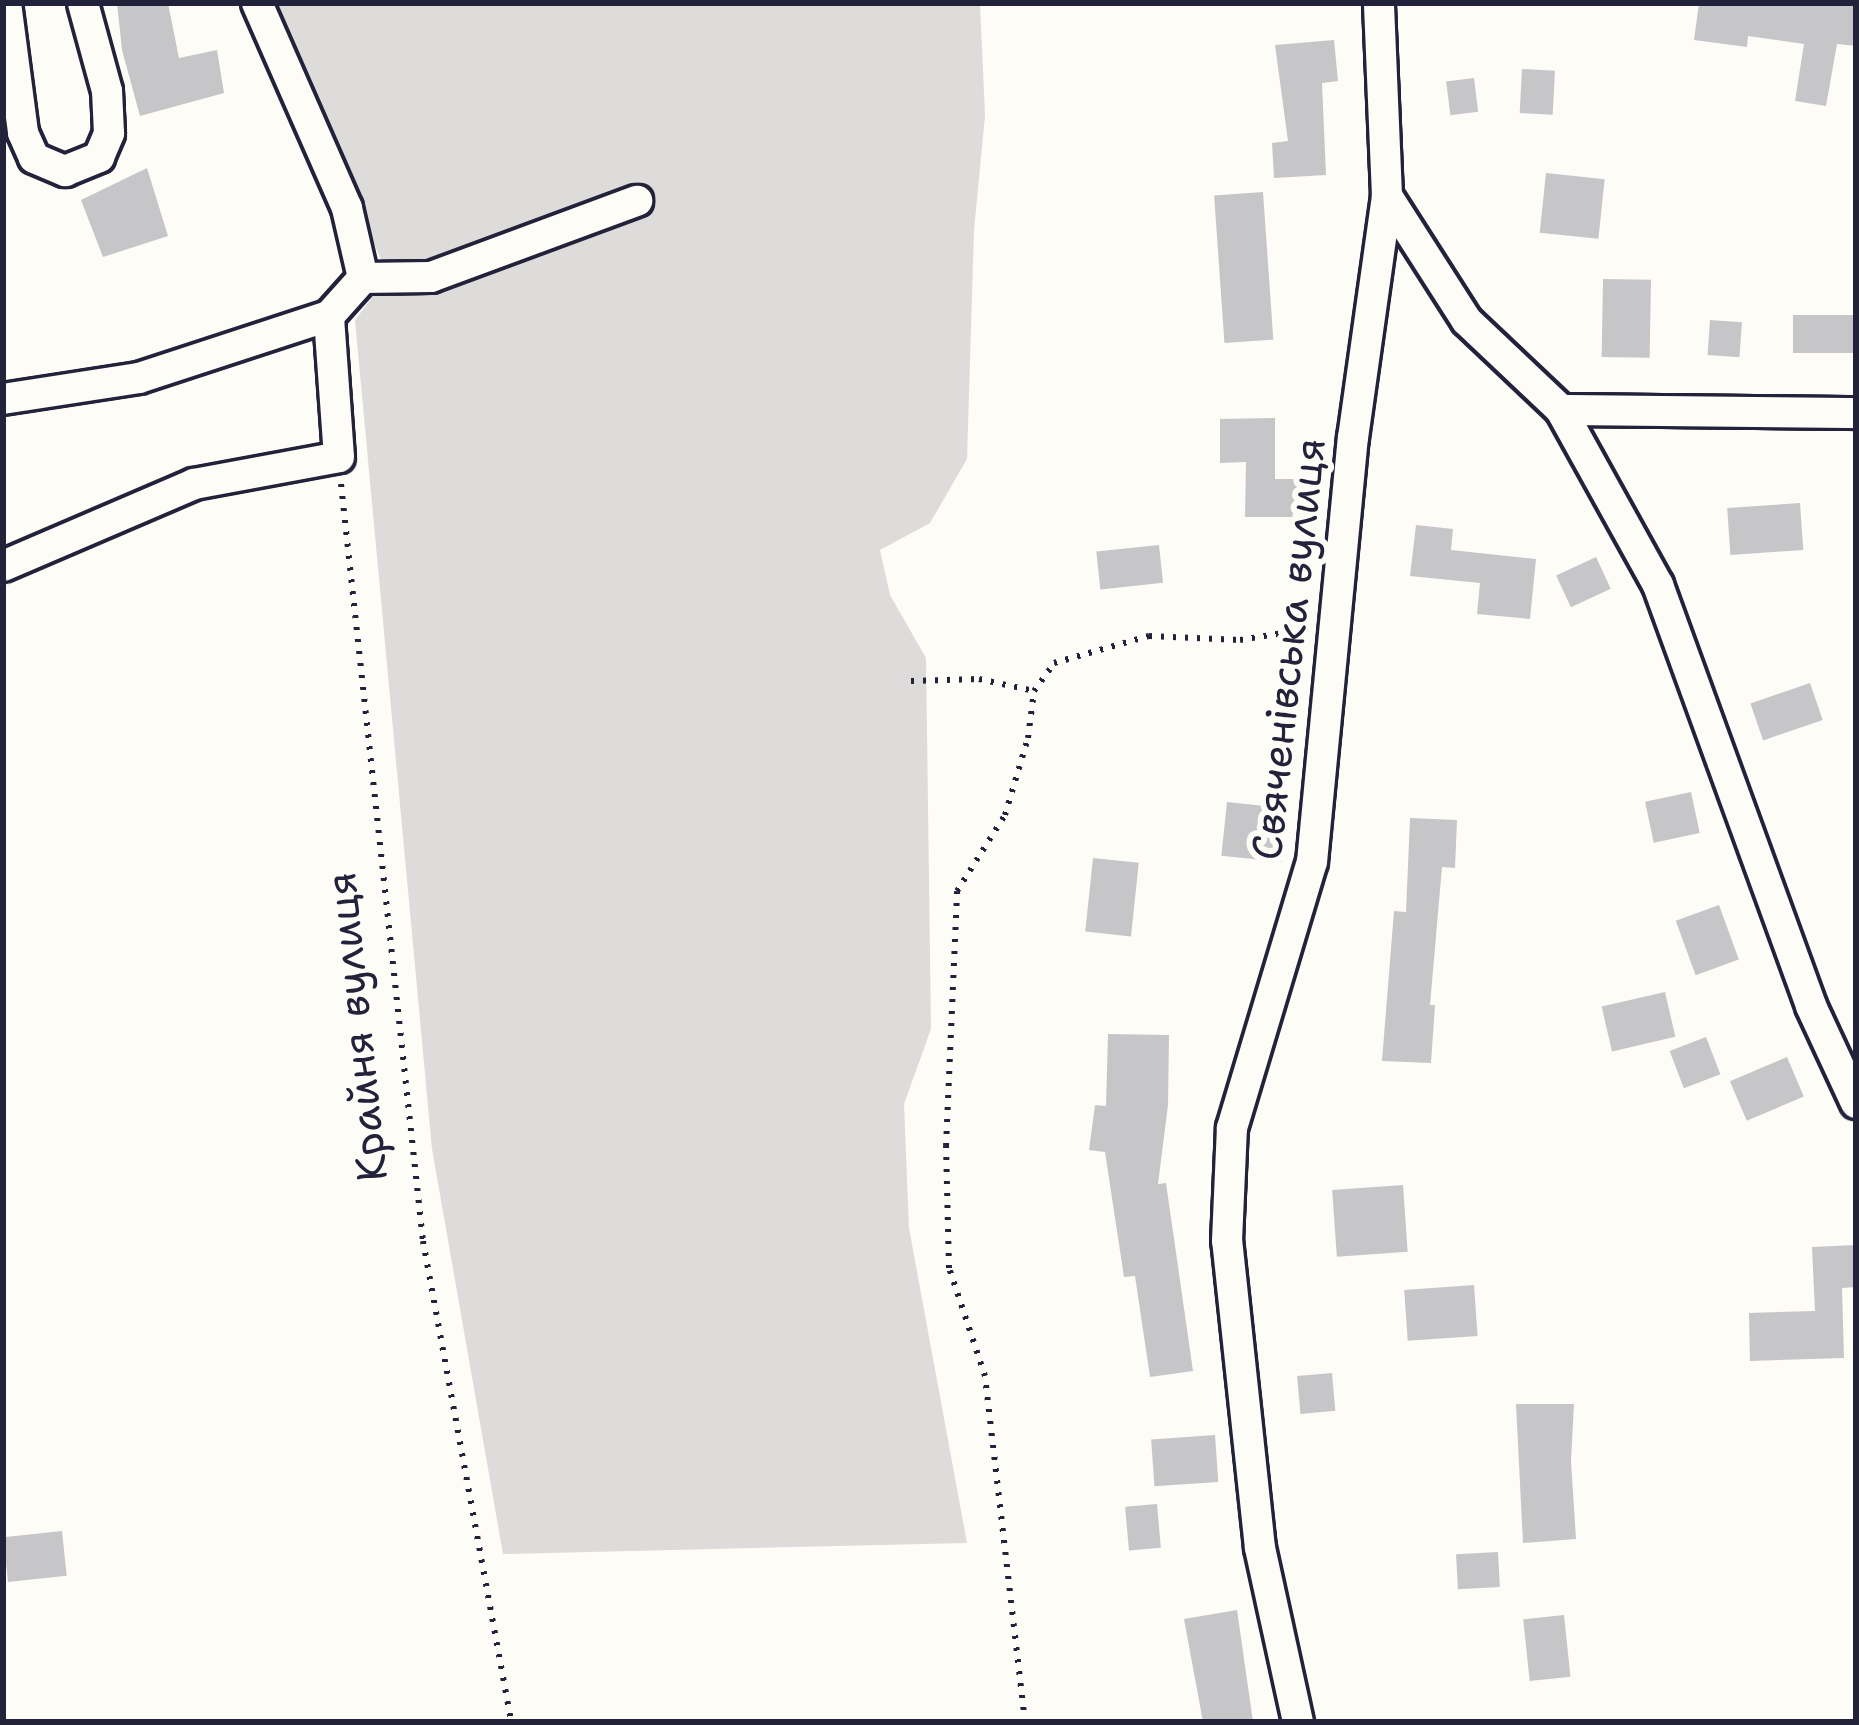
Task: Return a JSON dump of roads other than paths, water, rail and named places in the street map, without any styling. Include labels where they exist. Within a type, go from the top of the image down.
[{"type":"street","points":[[6,3],[23,134],[34,158],[65,171],[99,157],[109,133],[106,91],[83,3]]},
{"type":"street","points":[[257,3],[347,208],[364,278]]},
{"type":"street","name":"Свяченівська вулиця","points":[[1298,1722],[1260,1548],[1227,1240],[1232,1128],[1312,862],[1353,438],[1387,196],[1379,3]]},
{"type":"street","points":[[1387,196],[1467,321],[1561,410],[1658,585],[1811,1006],[1856,1103]]},
{"type":"street","points":[[3,399],[139,379],[329,316],[364,278],[431,277],[638,201]]},
{"type":"street","points":[[3,566],[194,484],[339,457],[329,316]]},
{"type":"street","points":[[1561,410],[1856,412]]}]
